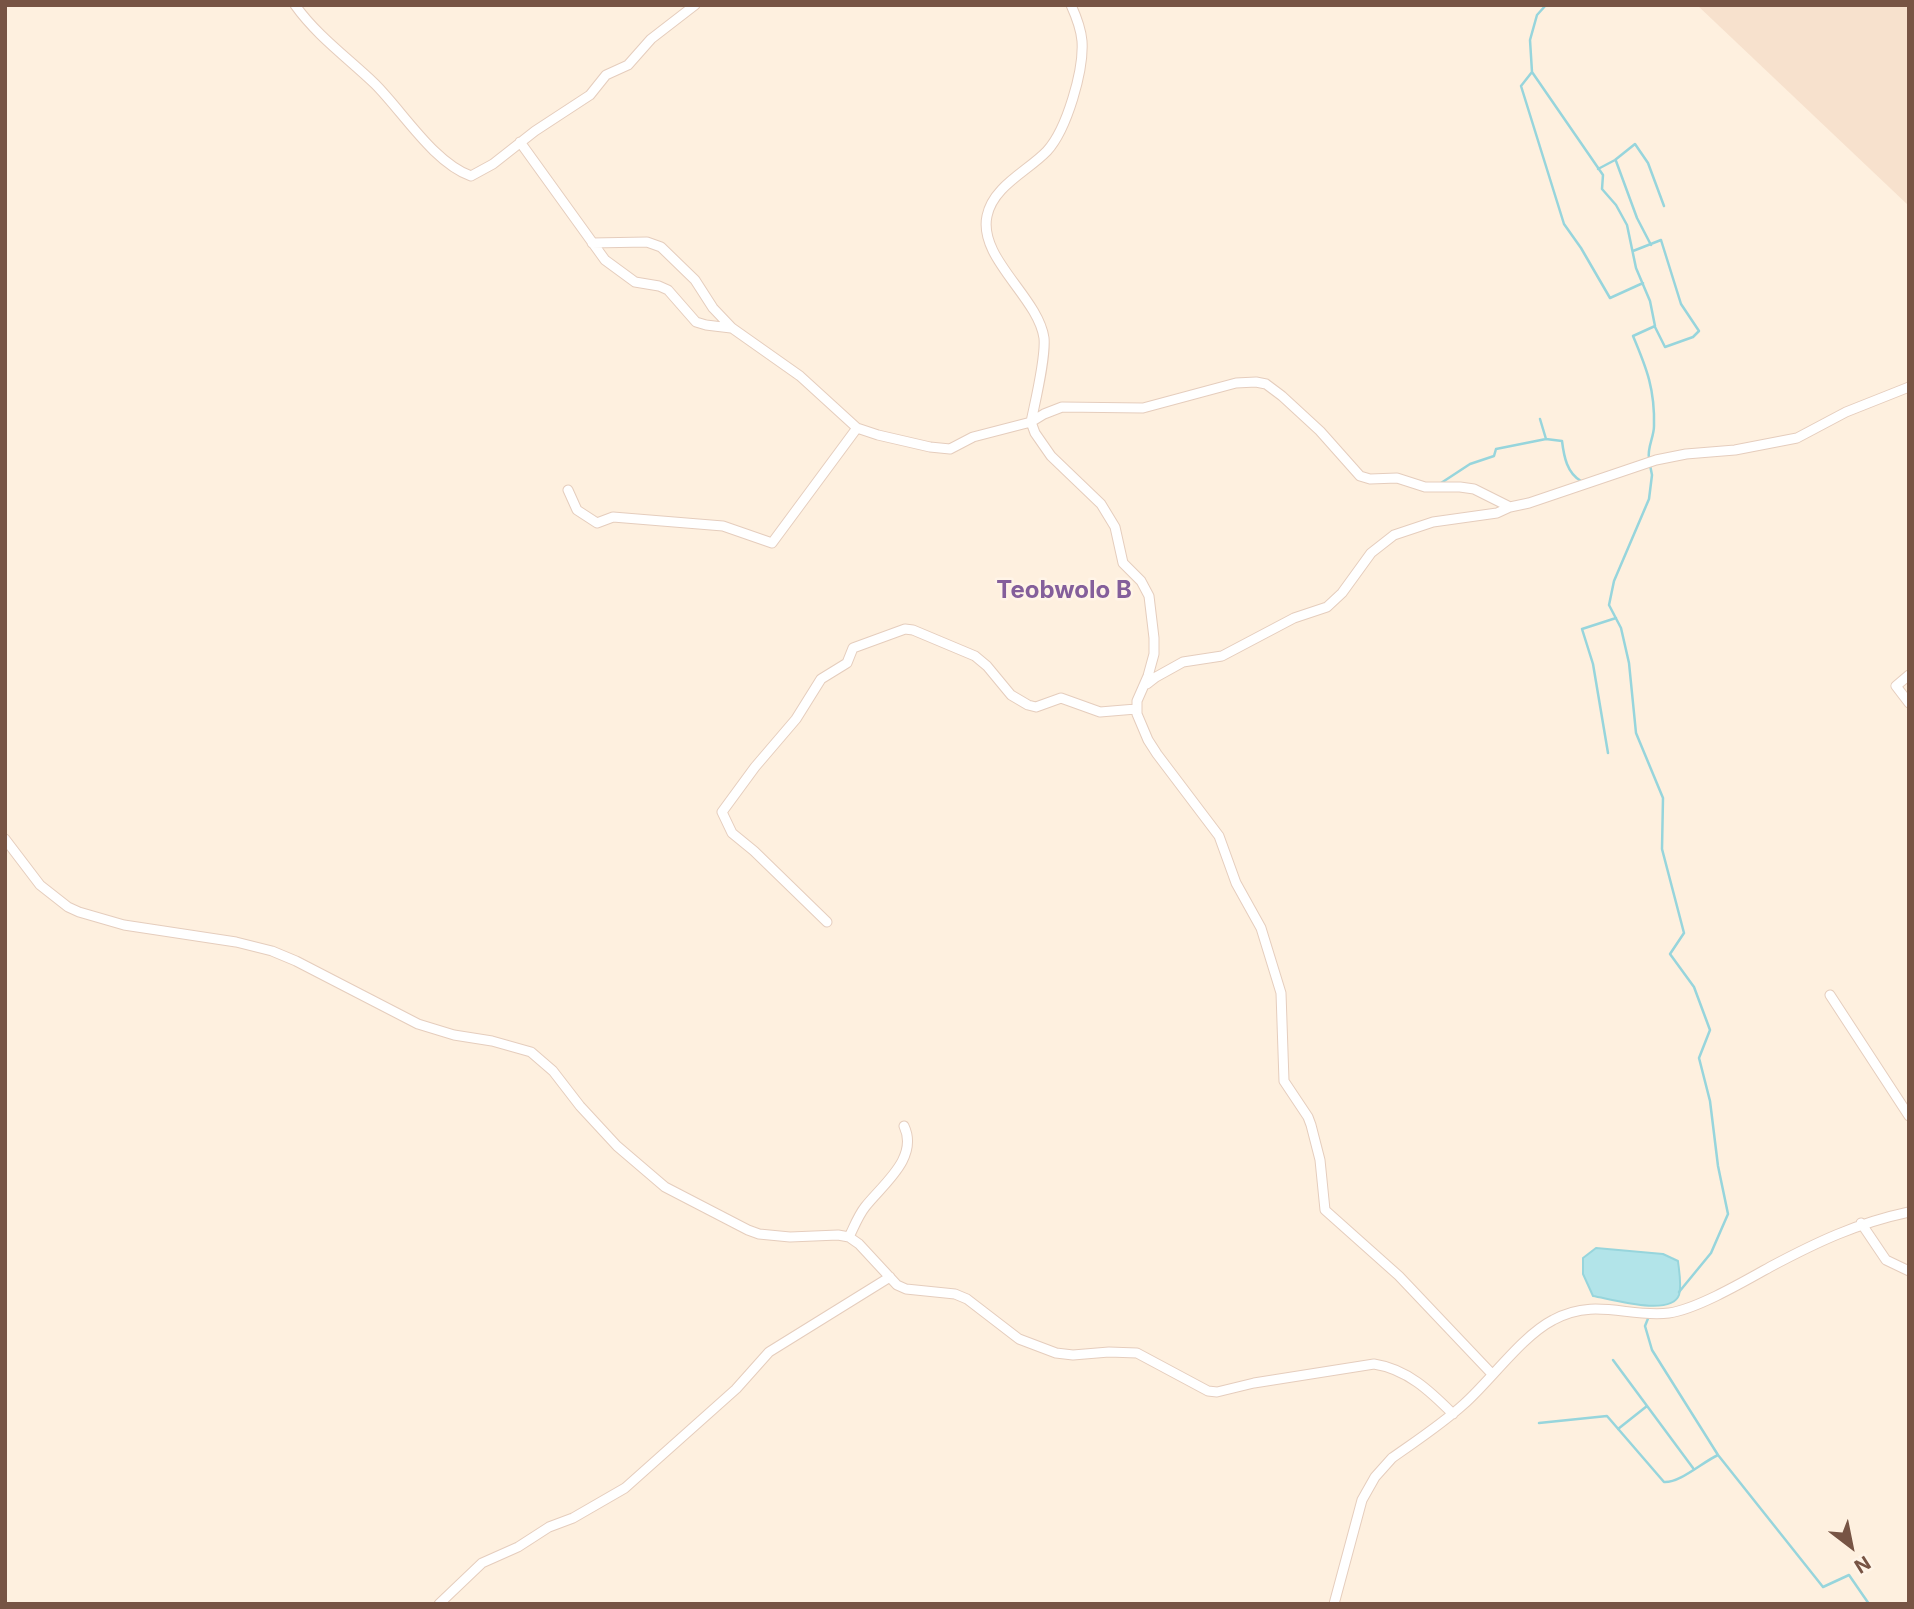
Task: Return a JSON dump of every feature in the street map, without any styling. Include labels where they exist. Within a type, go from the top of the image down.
[{"type":"street","points":[[295,5],[302,16],[394,104],[435,152],[457,169],[475,175],[590,95],[607,75],[628,65],[651,40],[695,5]]},
{"type":"street","points":[[1071,5],[1082,38],[1082,55],[1068,111],[1057,138],[1047,151],[995,198],[985,225],[991,246],[1035,317],[1044,340],[1031,422],[1035,433],[1051,456],[1092,493],[1109,516],[1118,535],[1124,563],[1141,581],[1149,596],[1154,654],[1136,709],[1141,726],[1157,754],[1220,836],[1236,883],[1261,928],[1281,993],[1284,1081],[1311,1125],[1320,1160],[1325,1210],[1399,1276],[1492,1374]]},
{"type":"street","points":[[520,142],[605,260],[635,282],[668,290],[696,322],[732,328]]},
{"type":"street","points":[[592,243],[647,242],[661,247],[695,280],[713,308],[732,328],[800,376],[857,428],[921,445],[950,449],[973,437],[1031,422],[1062,407],[1143,408],[1236,383],[1256,382],[1266,384],[1282,396],[1320,431],[1360,476],[1370,479],[1396,478],[1425,487],[1474,489],[1510,507]]},
{"type":"street","points":[[1141,690],[1173,666],[1191,660],[1222,656],[1294,618],[1327,607],[1342,593],[1371,553],[1394,535],[1433,522],[1489,514],[1530,503],[1656,460],[1782,442],[1909,387]]},
{"type":"street","points":[[568,490],[577,510],[597,523],[613,517],[723,527],[772,542],[857,428]]},
{"type":"street","points":[[827,922],[754,851],[732,834],[722,812],[755,767],[796,719],[821,679],[847,663],[853,648],[905,629],[913,630],[975,656],[1011,695],[1028,705],[1036,707],[1061,698],[1100,712],[1136,709]]},
{"type":"street","points":[[1909,675],[1896,686],[1909,703]]},
{"type":"street","points":[[5,839],[40,885],[68,907],[79,912],[124,925],[224,940],[272,951],[418,1024],[531,1052],[554,1070],[580,1106],[617,1146],[665,1186],[724,1219],[759,1234],[796,1238],[838,1235],[849,1237],[859,1244],[897,1285],[906,1289],[955,1294],[967,1299],[1013,1336],[1046,1350],[1073,1355],[1137,1353],[1208,1391],[1217,1392],[1254,1383],[1374,1364],[1400,1371],[1421,1384],[1453,1414]]},
{"type":"street","points":[[1830,995],[1905,1100],[1909,1115]]},
{"type":"street","points":[[849,1237],[863,1209],[905,1158],[909,1137],[904,1126]]},
{"type":"street","points":[[1334,1604],[1367,1489],[1392,1458],[1453,1414],[1492,1374],[1552,1320],[1569,1313],[1605,1308],[1665,1313],[1677,1311],[1734,1287],[1861,1223],[1909,1212]]},
{"type":"street","points":[[1861,1223],[1886,1260],[1909,1271]]},
{"type":"street","points":[[439,1604],[482,1563],[518,1547],[549,1527],[581,1514],[625,1488],[736,1389],[769,1352],[890,1278]]},
{"type":"shaded area","points":[[1697,5],[1909,5],[1909,206]]},
{"type":"water","points":[[1596,1248],[1663,1254],[1678,1261],[1679,1295],[1665,1305],[1653,1306],[1593,1296],[1583,1274],[1583,1258]]},
{"type":"waterway","points":[[1546,5],[1537,15],[1530,40],[1532,72],[1603,175],[1602,189],[1616,205],[1627,225],[1636,268],[1650,301],[1655,326],[1633,336],[1646,369],[1653,401],[1654,430],[1649,458]]},
{"type":"waterway","points":[[1532,72],[1521,86],[1564,224],[1610,298],[1643,283]]},
{"type":"waterway","points":[[1598,169],[1635,144],[1648,163],[1664,206]]},
{"type":"waterway","points":[[1616,161],[1637,218],[1651,245]]},
{"type":"waterway","points":[[1633,251],[1661,240],[1681,304],[1699,331],[1693,337],[1665,347],[1655,327]]},
{"type":"waterway","points":[[1540,419],[1546,439]]},
{"type":"waterway","points":[[1438,485],[1470,464],[1494,456],[1496,449],[1546,439],[1562,441],[1569,469],[1581,481]]},
{"type":"waterway","points":[[1650,465],[1652,475],[1649,499],[1614,581],[1609,605],[1621,628],[1629,663],[1636,733],[1663,798],[1662,849],[1684,933],[1670,954],[1694,987],[1710,1030],[1699,1058],[1710,1101],[1718,1166],[1728,1214],[1711,1253],[1679,1292]]},
{"type":"waterway","points":[[1608,753],[1593,664],[1582,629],[1616,618]]},
{"type":"waterway","points":[[1649,1316],[1645,1326],[1652,1350],[1718,1455],[1823,1587],[1849,1575],[1869,1604]]},
{"type":"waterway","points":[[1613,1360],[1693,1468]]},
{"type":"waterway","points":[[1618,1429],[1647,1406]]},
{"type":"waterway","points":[[1539,1423],[1607,1416],[1664,1482],[1684,1476],[1718,1455]]},
{"type":"district","name":"Teobwolo B","points":[[1064,591]]}]
